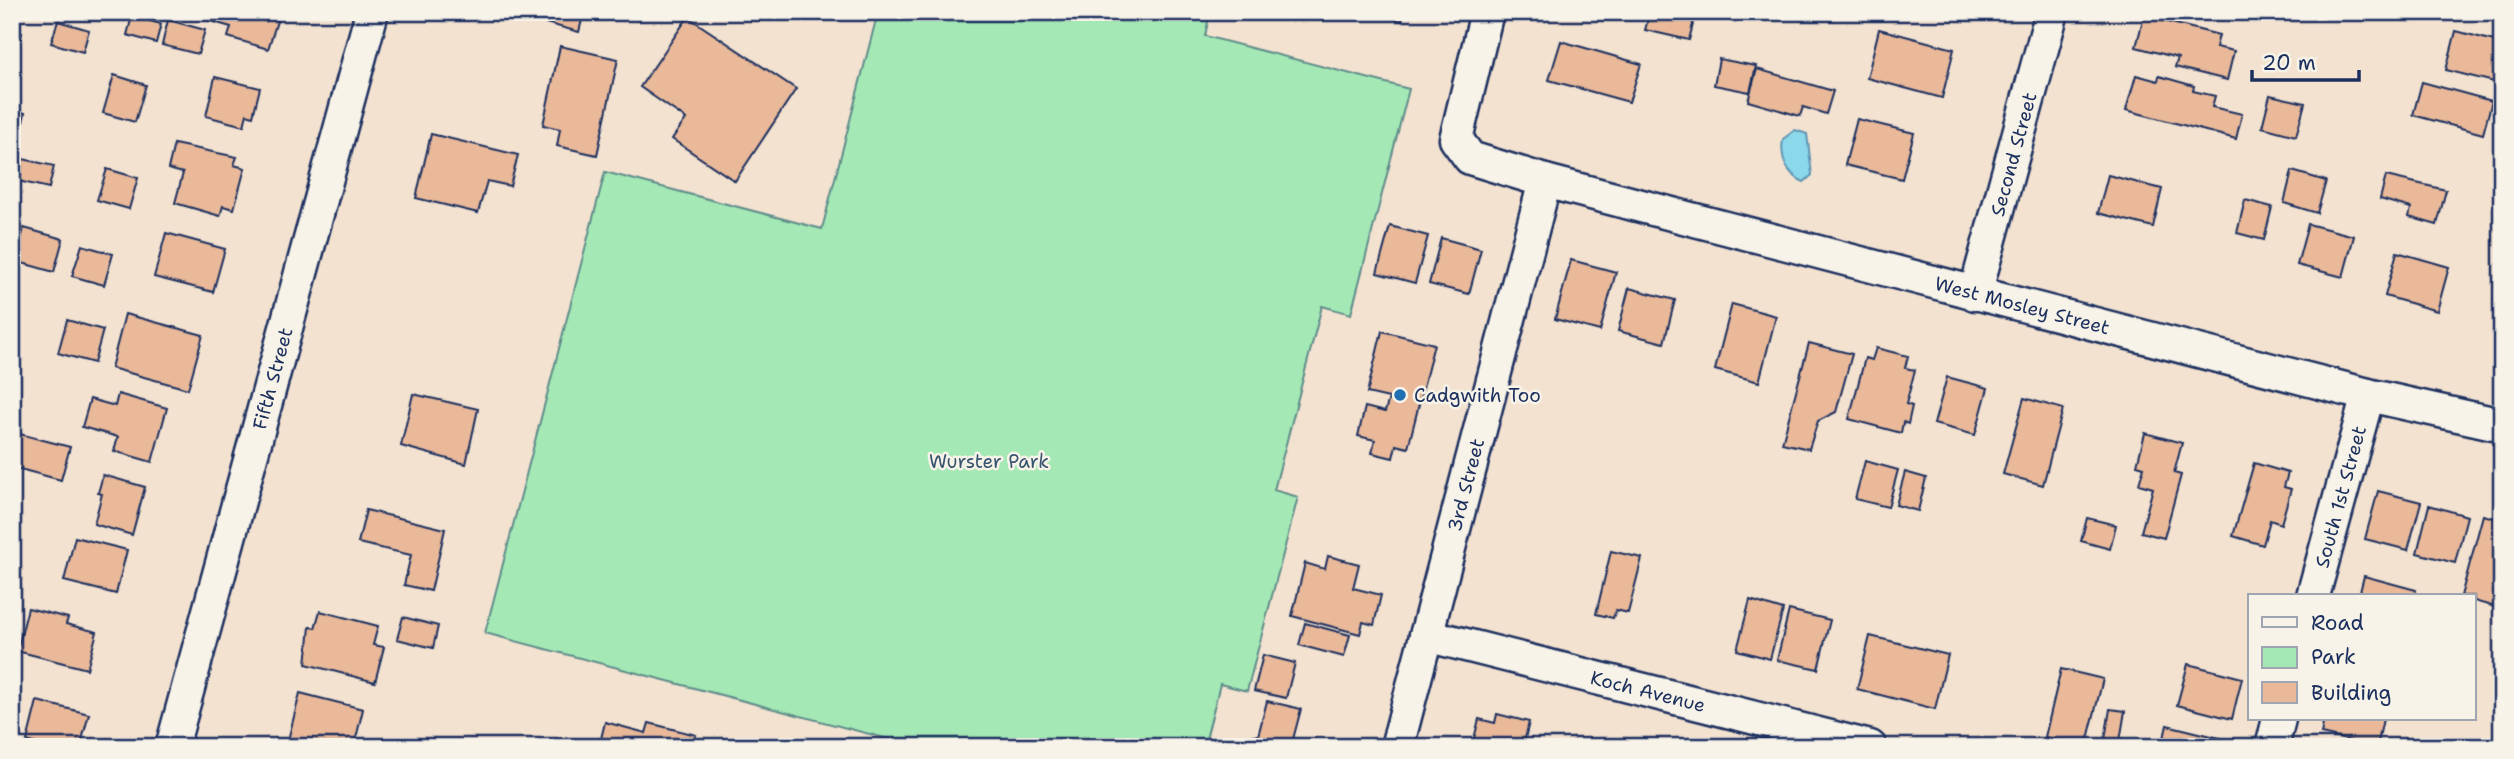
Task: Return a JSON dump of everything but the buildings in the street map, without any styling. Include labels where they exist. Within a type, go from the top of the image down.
[{"type":"street","name":"Fifth Street","points":[[172,747],[372,12]]},
{"type":"street","name":"West Mosley Street","points":[[1487,12],[1455,139],[1470,158],[1545,181],[2368,396],[2502,425]]},
{"type":"street","name":"Second Street","points":[[1975,294],[2052,12]]},
{"type":"street","name":"3rd Street","points":[[1397,747],[1545,181]]},
{"type":"street","name":"South 1st Street","points":[[2314,594],[2368,396]]},
{"type":"street","name":"Koch Avenue","points":[[1426,635],[1870,747]]},
{"type":"street","points":[[2272,747],[2279,720]]},
{"type":"green space","name":"Wurster Park","points":[[878,12],[1210,12],[1205,36],[1409,89],[1351,314],[1322,306],[1274,490],[1298,497],[1247,691],[1220,684],[1204,747],[919,747],[485,633],[605,172],[822,229]]},
{"type":"water","points":[[1795,130],[1807,134],[1812,175],[1804,182],[1789,170],[1782,152],[1783,139]]},
{"type":"place","name":"Cadgwith Too","points":[[1400,395]]}]
